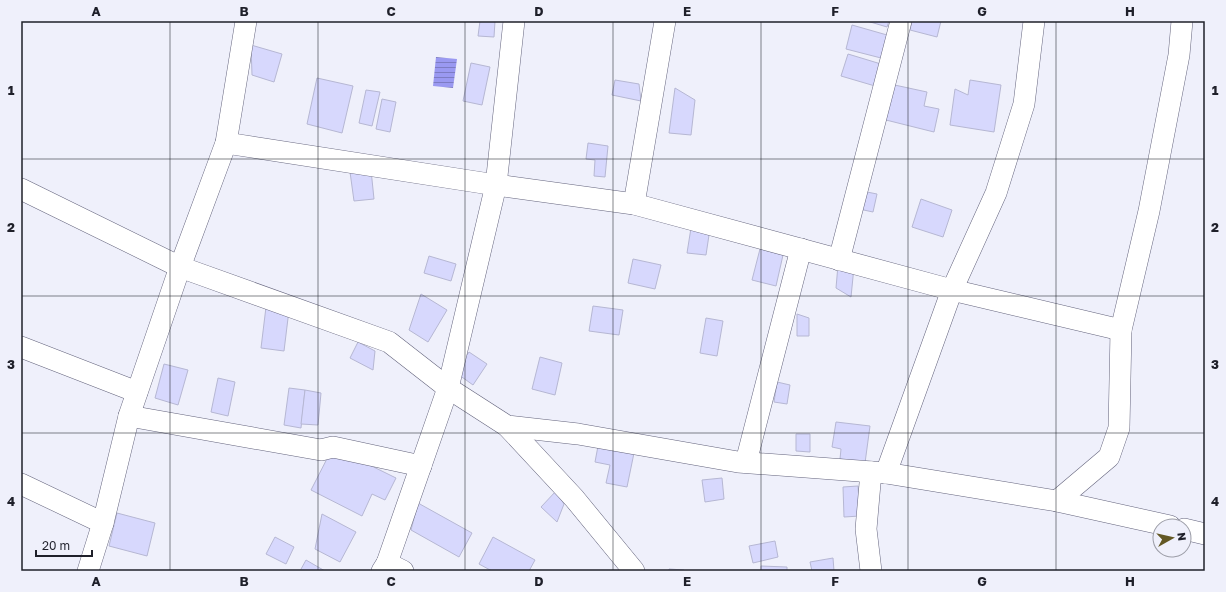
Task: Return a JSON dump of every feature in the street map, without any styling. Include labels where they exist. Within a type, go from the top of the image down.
[{"type":"street","points":[[88,571],[103,523],[129,416],[180,267],[226,143],[246,21]]},
{"type":"street","points":[[391,568],[421,466],[448,388],[496,185],[514,21]]},
{"type":"street","points":[[634,204],[664,21]]},
{"type":"street","points":[[839,260],[901,21]]},
{"type":"street","points":[[871,571],[866,529],[879,473],[952,290],[996,193],[1024,104],[1034,21]]},
{"type":"street","points":[[1057,501],[1109,457],[1119,428],[1121,330],[1149,211],[1179,55],[1182,21]]},
{"type":"street","points":[[226,143],[496,185],[634,204],[952,290],[1121,330]]},
{"type":"street","points":[[21,189],[180,267],[388,342],[448,388],[507,426],[574,498],[634,571]]},
{"type":"street","points":[[746,462],[801,250]]},
{"type":"street","points":[[21,347],[137,392]]},
{"type":"street","points":[[129,416],[321,450],[333,447],[421,466]]},
{"type":"street","points":[[507,426],[578,434],[746,462],[879,473],[1057,501],[1152,522]]},
{"type":"street","points":[[21,484],[103,523]]},
{"type":"street","points":[[1192,531],[1205,534]]},
{"type":"shaded area","points":[[436,57],[457,59],[453,88],[433,86]]},
{"type":"building","points":[[480,21],[495,21],[494,37],[478,36]]},
{"type":"building","points":[[867,21],[889,21],[887,27]]},
{"type":"building","points":[[912,21],[941,21],[937,37],[910,30]]},
{"type":"building","points":[[852,25],[887,35],[881,58],[846,49]]},
{"type":"building","points":[[251,45],[282,54],[274,82],[252,75]]},
{"type":"building","points":[[848,54],[881,64],[875,86],[841,76]]},
{"type":"building","points":[[471,63],[490,67],[482,105],[463,101]]},
{"type":"building","points":[[317,78],[353,86],[342,133],[307,124]]},
{"type":"building","points":[[615,80],[639,84],[641,101],[612,95]]},
{"type":"building","points":[[970,80],[1001,85],[994,132],[950,125],[955,89],[968,95]]},
{"type":"building","points":[[890,84],[927,92],[924,106],[939,109],[934,132],[882,119]]},
{"type":"building","points":[[675,88],[695,100],[691,135],[669,133]]},
{"type":"building","points":[[366,90],[380,92],[372,126],[359,123]]},
{"type":"building","points":[[382,99],[396,102],[390,132],[376,129]]},
{"type":"building","points":[[588,143],[608,146],[605,177],[594,176],[595,160],[586,159]]},
{"type":"building","points":[[371,170],[374,199],[354,201],[350,172]]},
{"type":"building","points":[[862,191],[877,194],[873,212],[859,209]]},
{"type":"building","points":[[921,199],[952,210],[943,237],[912,227]]},
{"type":"building","points":[[691,228],[709,235],[706,255],[687,253]]},
{"type":"building","points":[[760,249],[783,255],[776,286],[752,280]]},
{"type":"building","points":[[429,256],[456,264],[451,281],[424,273]]},
{"type":"building","points":[[633,259],[661,265],[655,289],[628,283]]},
{"type":"building","points":[[838,265],[854,267],[851,297],[836,288]]},
{"type":"building","points":[[421,294],[447,310],[428,342],[409,330]]},
{"type":"building","points":[[593,306],[623,310],[619,335],[589,331]]},
{"type":"building","points":[[266,307],[289,310],[284,351],[261,348]]},
{"type":"building","points":[[797,314],[809,318],[809,336],[797,336]]},
{"type":"building","points":[[706,318],[723,321],[717,356],[700,353]]},
{"type":"building","points":[[358,342],[375,351],[373,370],[350,358]]},
{"type":"building","points":[[469,352],[487,364],[473,385],[455,372]]},
{"type":"building","points":[[540,357],[562,363],[555,395],[532,389]]},
{"type":"building","points":[[164,364],[188,370],[178,405],[155,398]]},
{"type":"building","points":[[218,378],[235,382],[228,416],[211,412]]},
{"type":"building","points":[[777,382],[790,385],[787,404],[774,402]]},
{"type":"building","points":[[289,388],[305,390],[301,428],[284,425]]},
{"type":"building","points":[[305,390],[321,393],[318,425],[301,424]]},
{"type":"building","points":[[836,422],[870,426],[865,463],[840,459],[841,449],[832,447]]},
{"type":"building","points":[[796,434],[810,434],[810,452],[796,451]]},
{"type":"building","points":[[598,446],[634,453],[627,487],[606,483],[610,465],[595,462]]},
{"type":"building","points":[[333,447],[396,478],[385,500],[372,494],[362,516],[311,490]]},
{"type":"building","points":[[722,478],[724,499],[705,502],[702,480]]},
{"type":"building","points":[[858,486],[860,516],[844,517],[843,487]]},
{"type":"building","points":[[556,491],[564,504],[557,522],[541,507]]},
{"type":"building","points":[[418,503],[472,533],[459,557],[411,530]]},
{"type":"building","points":[[117,513],[155,523],[147,556],[109,546]]},
{"type":"building","points":[[322,514],[356,532],[340,562],[315,549]]},
{"type":"building","points":[[275,537],[294,547],[286,564],[266,554]]},
{"type":"building","points":[[493,537],[535,560],[529,571],[492,571],[479,564]]},
{"type":"building","points":[[775,541],[778,557],[753,563],[749,546]]},
{"type":"building","points":[[833,558],[834,571],[812,571],[810,562]]},
{"type":"building","points":[[306,560],[325,571],[300,571]]},
{"type":"building","points":[[761,566],[787,567],[787,571],[761,571]]},
{"type":"building","points":[[669,569],[684,570],[684,571],[669,571]]}]
